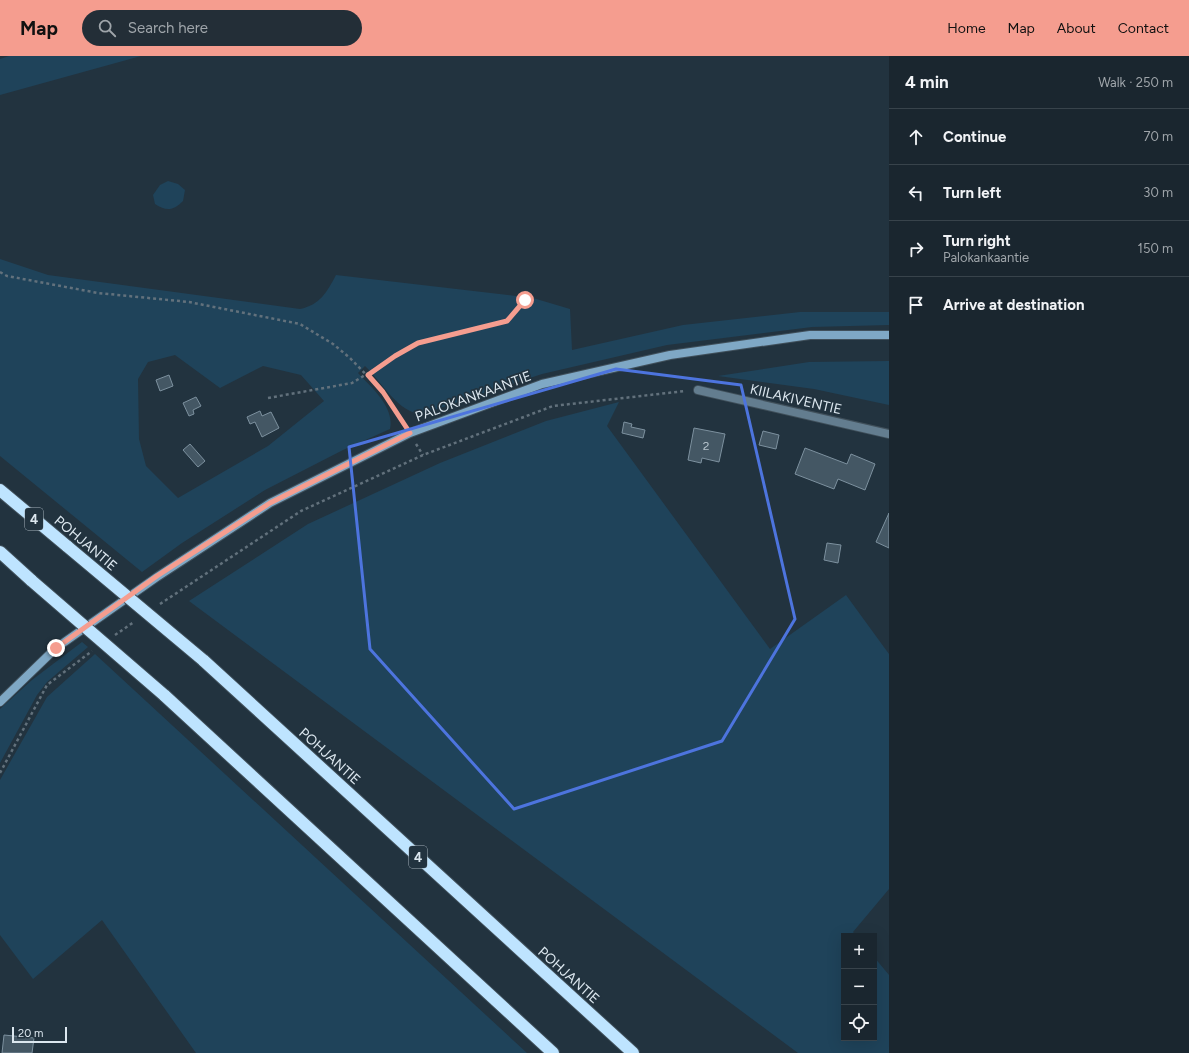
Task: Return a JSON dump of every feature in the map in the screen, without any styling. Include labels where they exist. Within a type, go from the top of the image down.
[{"type":"highway","name":"POHJANTIE","points":[[0,490],[203,660],[633,1053]]},
{"type":"highway","points":[[0,552],[164,695],[553,1053]]},
{"type":"main road","name":"PALOKANKAANTIE","points":[[0,702],[56,648],[157,576],[270,503],[410,433],[542,384],[670,355],[810,335],[889,334]]},
{"type":"street","name":"KIILAKIVENTIE","points":[[698,390],[889,434]]},
{"type":"path","points":[[0,272],[7,276],[98,293],[189,302],[300,324],[333,344],[368,375],[383,392],[410,433]]},
{"type":"path","points":[[268,398],[352,383],[368,375],[395,356],[418,343],[507,321],[525,300],[527,290]]},
{"type":"path","points":[[154,608],[301,511],[423,455],[553,406],[698,390]]},
{"type":"path","points":[[109,639],[135,621]]},
{"type":"path","points":[[0,773],[47,685],[96,648]]},
{"type":"highlighted area","points":[[616,369],[741,385],[795,619],[722,741],[514,809],[370,649],[349,447]]},
{"type":"shaded area","points":[[9,56],[141,56],[0,95],[0,59]]},
{"type":"shaded area","points":[[168,181],[178,184],[185,190],[183,201],[170,209],[159,207],[155,204],[153,195],[160,185]]},
{"type":"shaded area","points":[[0,259],[48,275],[300,309],[318,301],[326,292],[336,275],[533,298],[570,309],[572,350],[683,325],[800,312],[889,312],[889,325],[812,327],[667,345],[542,374],[422,414],[414,413],[398,403],[365,366],[358,373],[386,405],[391,421],[390,429],[343,450],[265,490],[182,543],[142,572],[0,456]],"holes":[[[175,355],[220,388],[263,366],[301,375],[324,401],[268,446],[178,498],[146,466],[139,439],[138,379],[148,362]]]},
{"type":"shaded area","points":[[889,361],[889,405],[814,389],[718,376],[809,362]]},
{"type":"shaded area","points":[[619,402],[607,426],[770,649],[846,595],[889,654],[889,889],[853,932],[854,933],[841,933],[841,1041],[877,1041],[877,961],[889,975],[889,1053],[798,1053],[189,601],[308,524],[440,463],[546,421]]},
{"type":"shaded area","points":[[82,642],[88,647],[47,682],[37,695],[0,763],[0,709],[32,680]]},
{"type":"shaded area","points":[[95,654],[527,1053],[196,1053],[102,920],[33,979],[0,935],[0,780],[47,697]]},
{"type":"building","points":[[169,375],[173,386],[160,391],[156,380]]},
{"type":"building","points":[[196,397],[201,406],[193,410],[194,414],[189,416],[183,403]]},
{"type":"building","points":[[260,411],[262,416],[271,412],[279,428],[262,437],[255,422],[250,424],[247,417]]},
{"type":"building","points":[[624,422],[632,424],[631,427],[645,430],[643,438],[622,433]]},
{"type":"building","points":[[694,428],[725,434],[719,462],[702,458],[701,463],[688,460]]},
{"type":"building","points":[[763,431],[779,435],[776,449],[759,445]]},
{"type":"building","points":[[190,444],[205,461],[198,467],[183,450]]},
{"type":"building","points":[[805,448],[847,464],[851,454],[875,464],[865,490],[838,479],[834,489],[795,474]]},
{"type":"building","points":[[889,513],[889,548],[876,542]]},
{"type":"building","points":[[827,543],[841,545],[838,563],[824,560]]},
{"type":"building","points":[[4,1035],[34,1038],[32,1053],[2,1053]]},
{"type":"route","points":[[56,648],[157,576],[270,503],[410,433],[383,392],[368,375],[395,356],[418,343],[507,321],[525,300]]}]
